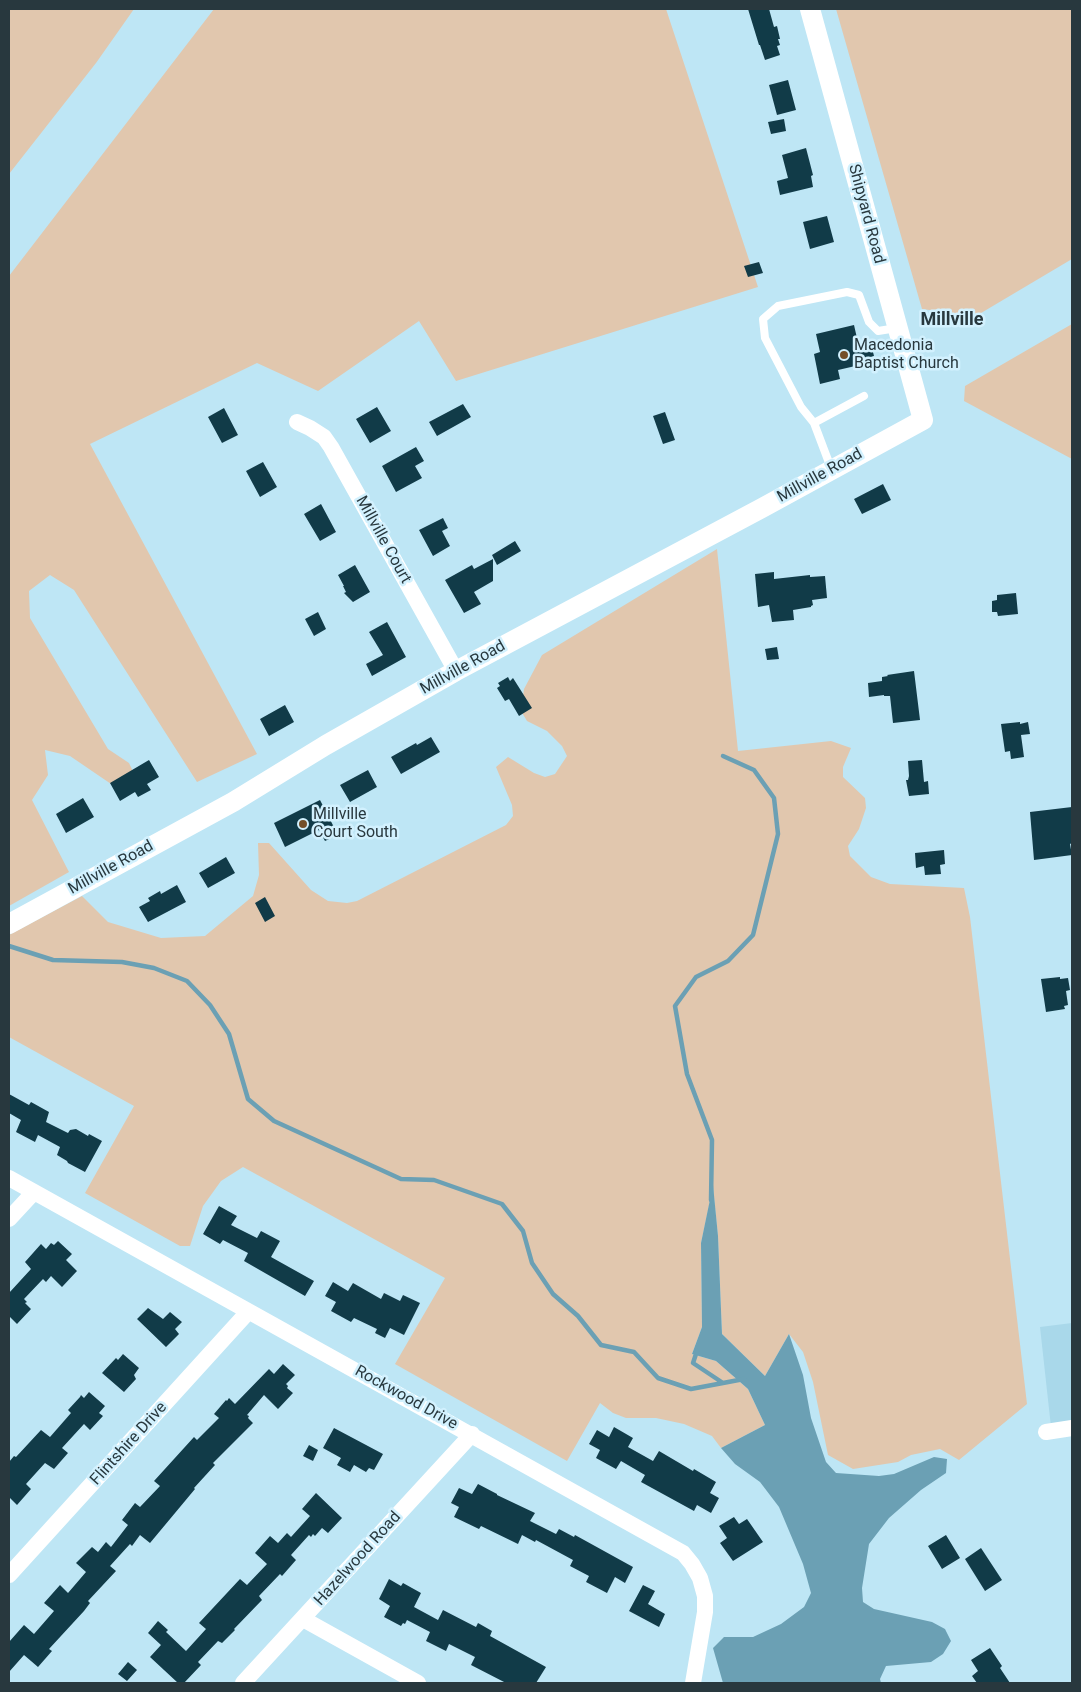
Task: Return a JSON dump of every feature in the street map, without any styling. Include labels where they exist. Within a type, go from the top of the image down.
[{"type":"street","name":"Shipyard Road","points":[[810,9],[923,420]]},
{"type":"street","name":"Millville Road","points":[[9,924],[233,802],[326,745],[456,671],[923,420]]},
{"type":"street","name":"Millville Court","points":[[297,422],[324,437],[331,447],[456,671]]},
{"type":"street","name":"Rockwood Drive","points":[[9,1178],[683,1553],[700,1578],[705,1596],[705,1612],[693,1683]]},
{"type":"street","points":[[9,1220],[34,1192]]},
{"type":"street","name":"Flintshire Drive","points":[[9,1575],[248,1312]]},
{"type":"street","points":[[1046,1432],[1072,1428]]},
{"type":"street","name":"Hazelwood Road","points":[[243,1683],[472,1434]]},
{"type":"street","points":[[303,1619],[418,1683]]},
{"type":"lane","points":[[832,470],[814,423],[801,407],[765,338],[763,319],[778,306],[847,292],[859,295],[868,322],[878,331],[897,328]]},
{"type":"lane","points":[[814,423],[864,396]]},
{"type":"shaded area","points":[[9,9],[134,9],[96,63],[9,174]]},
{"type":"shaded area","points":[[214,9],[666,9],[758,287],[456,381],[419,321],[318,391],[257,363],[90,444],[257,754],[197,782],[74,590],[50,575],[29,591],[30,618],[108,749],[129,763],[140,786],[114,786],[70,756],[45,750],[48,775],[32,800],[69,872],[9,906],[9,276]]},
{"type":"shaded area","points":[[836,9],[1072,9],[1072,259],[976,316],[922,309]]},
{"type":"shaded area","points":[[1072,324],[1072,459],[964,401],[965,386]]},
{"type":"shaded area","points":[[717,549],[738,751],[831,741],[851,748],[843,767],[843,777],[865,798],[866,808],[859,829],[848,846],[850,856],[871,877],[890,884],[964,888],[970,917],[1027,1404],[959,1460],[940,1449],[911,1455],[898,1462],[853,1469],[828,1455],[813,1382],[803,1352],[789,1334],[765,1376],[722,1334],[718,1236],[713,1187],[701,1243],[702,1327],[692,1354],[716,1361],[748,1389],[765,1425],[721,1448],[712,1436],[684,1424],[656,1418],[626,1418],[613,1413],[600,1403],[567,1461],[395,1364],[445,1278],[243,1167],[221,1181],[203,1206],[190,1246],[180,1246],[85,1193],[134,1106],[9,1037],[9,935],[82,896],[108,922],[161,938],[205,936],[253,896],[259,875],[258,843],[269,843],[311,890],[328,901],[347,903],[357,901],[506,825],[513,816],[512,805],[496,767],[508,757],[534,773],[545,777],[555,774],[567,756],[562,746],[547,731],[527,721],[521,711],[524,689],[542,655]]},
{"type":"shaded area","points":[[713,1185],[718,1236],[722,1334],[765,1376],[789,1334],[803,1375],[811,1418],[826,1462],[836,1473],[879,1476],[894,1474],[934,1457],[947,1459],[946,1473],[921,1490],[889,1518],[869,1544],[862,1588],[863,1602],[874,1609],[932,1622],[945,1629],[951,1641],[943,1654],[931,1662],[886,1666],[880,1679],[881,1683],[723,1683],[713,1648],[724,1637],[753,1637],[781,1624],[804,1607],[811,1593],[803,1564],[779,1507],[760,1482],[735,1464],[721,1448],[765,1425],[748,1389],[716,1361],[692,1354],[702,1327],[701,1243]]},
{"type":"shaded area","points":[[1072,1323],[1072,1433],[1052,1436],[1040,1327]]},
{"type":"building","points":[[748,9],[769,9],[774,27],[777,26],[780,45],[777,46],[780,55],[765,60]]},
{"type":"building","points":[[788,80],[796,110],[777,115],[769,85]]},
{"type":"building","points":[[784,119],[786,131],[771,134],[768,122]]},
{"type":"building","points":[[806,148],[813,175],[811,176],[813,187],[780,195],[777,181],[788,178],[782,155]]},
{"type":"building","points":[[827,216],[834,242],[810,249],[803,222]]},
{"type":"building","points":[[759,262],[763,273],[748,277],[744,266]]},
{"type":"building","name":"Macedonia Baptist Church","points":[[854,325],[859,347],[871,344],[874,356],[863,359],[864,364],[838,370],[840,379],[820,384],[814,354],[820,352],[816,334]]},
{"type":"building","points":[[463,404],[471,417],[437,436],[429,422]]},
{"type":"building","points":[[377,407],[391,431],[370,443],[356,419]]},
{"type":"building","points":[[224,408],[238,435],[222,443],[208,417]]},
{"type":"building","points":[[665,412],[675,440],[663,444],[653,416]]},
{"type":"building","points":[[416,447],[424,461],[415,466],[422,478],[396,492],[382,466]]},
{"type":"building","points":[[263,462],[277,487],[260,497],[246,471]]},
{"type":"building","points":[[883,484],[891,500],[862,514],[854,499]]},
{"type":"building","points":[[321,504],[336,532],[320,541],[304,514]]},
{"type":"building","points":[[443,518],[448,528],[442,531],[450,546],[433,556],[419,530]]},
{"type":"building","points":[[515,541],[521,551],[497,565],[492,555]]},
{"type":"building","points":[[493,559],[493,581],[474,592],[481,604],[464,613],[445,580],[472,565],[474,569]]},
{"type":"building","points":[[355,565],[370,592],[353,602],[344,593],[346,592],[344,586],[338,575]]},
{"type":"building","points":[[774,572],[774,579],[810,575],[810,577],[825,576],[827,598],[812,600],[813,605],[811,607],[793,610],[794,620],[772,622],[769,605],[758,607],[755,574]]},
{"type":"building","points":[[1016,593],[1018,614],[998,616],[997,612],[992,612],[992,601],[997,600],[997,595]]},
{"type":"building","points":[[318,612],[326,629],[314,636],[305,619]]},
{"type":"building","points":[[387,622],[406,657],[372,676],[366,664],[383,655],[369,632]]},
{"type":"building","points":[[777,647],[779,659],[767,660],[765,649]]},
{"type":"building","points":[[914,671],[920,720],[893,723],[890,696],[869,697],[868,683],[882,681],[882,677],[887,675]]},
{"type":"building","points":[[508,677],[510,681],[513,678],[532,708],[519,716],[509,699],[505,701],[497,688],[500,686],[498,683]]},
{"type":"building","points":[[285,705],[294,722],[269,736],[260,719]]},
{"type":"building","points":[[1020,722],[1020,724],[1028,722],[1030,734],[1021,735],[1024,757],[1011,759],[1010,751],[1005,752],[1001,724]]},
{"type":"building","points":[[431,737],[440,752],[401,774],[391,757]]},
{"type":"building","points":[[149,760],[159,777],[147,784],[151,790],[138,797],[135,792],[120,801],[110,783]]},
{"type":"building","points":[[922,760],[924,782],[928,781],[929,794],[909,796],[906,780],[908,780],[909,776],[908,761]]},
{"type":"building","points":[[368,770],[377,787],[350,802],[340,785]]},
{"type":"building","points":[[83,798],[94,817],[66,833],[56,814]]},
{"type":"building","name":"Millville Court South","points":[[320,800],[338,835],[325,841],[319,830],[285,847],[274,823]]},
{"type":"building","points":[[1072,807],[1072,843],[1070,844],[1072,855],[1034,860],[1030,812]]},
{"type":"building","points":[[944,850],[945,864],[940,865],[941,874],[925,875],[924,866],[916,868],[915,853]]},
{"type":"building","points":[[226,857],[235,873],[208,888],[199,873]]},
{"type":"building","points":[[177,885],[186,902],[148,922],[139,907],[150,901],[148,898],[160,891],[161,894]]},
{"type":"building","points":[[265,897],[275,916],[265,922],[255,903]]},
{"type":"building","points":[[1060,977],[1060,979],[1068,978],[1070,990],[1066,991],[1068,1005],[1064,1006],[1065,1009],[1046,1012],[1041,979]]},
{"type":"building","points":[[9,1094],[29,1105],[31,1102],[49,1112],[46,1122],[68,1133],[70,1130],[76,1129],[102,1141],[85,1172],[57,1155],[60,1147],[38,1135],[35,1142],[16,1132],[21,1120],[9,1113]]},
{"type":"building","points":[[219,1206],[237,1216],[231,1225],[257,1238],[261,1231],[280,1241],[271,1257],[314,1281],[305,1296],[244,1261],[248,1253],[223,1240],[220,1244],[203,1234]]},
{"type":"building","points":[[58,1241],[72,1254],[66,1260],[77,1271],[62,1287],[51,1276],[46,1282],[43,1279],[24,1299],[31,1309],[17,1324],[9,1316],[9,1293],[31,1269],[25,1262],[41,1244],[46,1249],[51,1243],[54,1245]]},
{"type":"building","points":[[333,1282],[348,1291],[353,1283],[381,1299],[384,1293],[400,1301],[403,1295],[420,1303],[404,1335],[390,1328],[385,1338],[375,1333],[377,1329],[354,1318],[351,1322],[331,1311],[336,1302],[325,1296]]},
{"type":"building","points":[[148,1308],[163,1319],[170,1312],[182,1322],[175,1329],[179,1334],[166,1347],[137,1319]]},
{"type":"building","points":[[123,1354],[139,1368],[134,1375],[136,1379],[124,1392],[102,1373],[116,1358],[118,1360]]},
{"type":"building","points":[[283,1364],[295,1375],[286,1384],[287,1388],[293,1393],[278,1409],[264,1395],[247,1415],[253,1423],[213,1463],[215,1465],[150,1543],[140,1535],[132,1546],[130,1544],[110,1566],[116,1571],[88,1601],[90,1603],[84,1611],[49,1649],[52,1651],[38,1667],[24,1655],[9,1672],[9,1642],[24,1625],[34,1634],[54,1611],[44,1603],[60,1585],[68,1593],[86,1572],[76,1563],[92,1547],[98,1552],[106,1542],[111,1547],[128,1525],[122,1520],[135,1503],[140,1507],[160,1486],[154,1481],[194,1437],[197,1440],[219,1418],[214,1414],[226,1400],[229,1398],[235,1404],[269,1369],[274,1374]]},
{"type":"building","points":[[89,1392],[105,1406],[99,1413],[103,1416],[90,1430],[84,1424],[62,1448],[68,1453],[54,1469],[45,1463],[26,1484],[31,1489],[17,1505],[9,1497],[9,1462],[41,1430],[50,1437],[71,1413],[68,1410],[81,1395],[84,1398]]},
{"type":"building","points":[[614,1427],[633,1438],[628,1447],[653,1461],[659,1451],[716,1482],[710,1493],[719,1498],[711,1513],[697,1505],[694,1511],[641,1482],[645,1475],[621,1461],[616,1469],[596,1458],[600,1450],[589,1444],[597,1430],[609,1437]]},
{"type":"building","points":[[334,1428],[383,1454],[374,1470],[369,1468],[366,1472],[354,1465],[350,1472],[337,1465],[341,1458],[323,1448]]},
{"type":"building","points":[[309,1445],[318,1450],[313,1461],[303,1456]]},
{"type":"building","points":[[478,1484],[535,1513],[530,1521],[556,1534],[559,1529],[574,1537],[575,1535],[633,1567],[625,1583],[615,1577],[607,1593],[586,1582],[589,1576],[570,1566],[573,1560],[536,1540],[535,1542],[522,1535],[518,1544],[481,1526],[479,1529],[454,1517],[459,1507],[451,1503],[459,1488],[472,1494]]},
{"type":"building","points":[[316,1493],[342,1518],[328,1533],[322,1528],[315,1536],[313,1534],[311,1537],[309,1535],[291,1555],[296,1560],[282,1576],[280,1574],[259,1596],[262,1600],[222,1643],[218,1641],[198,1662],[201,1665],[184,1683],[178,1683],[150,1657],[161,1645],[148,1633],[158,1621],[168,1630],[166,1632],[186,1651],[206,1629],[199,1623],[240,1579],[247,1585],[267,1564],[255,1553],[270,1536],[278,1543],[287,1533],[291,1537],[310,1516],[302,1509]]},
{"type":"building","points":[[734,1517],[739,1524],[747,1519],[763,1542],[733,1561],[720,1543],[727,1538],[719,1526]]},
{"type":"building","points":[[946,1535],[960,1558],[942,1569],[928,1546]]},
{"type":"building","points":[[981,1548],[1002,1580],[985,1591],[965,1559]]},
{"type":"building","points":[[389,1579],[401,1586],[403,1583],[421,1593],[414,1607],[438,1620],[443,1610],[476,1627],[478,1623],[492,1631],[490,1636],[546,1667],[536,1683],[506,1683],[471,1665],[475,1657],[449,1644],[446,1651],[426,1641],[430,1632],[407,1620],[401,1626],[384,1617],[390,1606],[379,1599]]},
{"type":"building","points":[[643,1585],[655,1591],[648,1604],[665,1614],[659,1627],[629,1611]]},
{"type":"building","points":[[990,1648],[1010,1683],[977,1683],[972,1676],[978,1671],[971,1660]]},
{"type":"building","points":[[128,1662],[137,1670],[127,1681],[118,1674]]},
{"type":"waterway","points":[[711,1200],[712,1140],[687,1074],[675,1006],[696,977],[728,961],[753,935],[778,834],[774,798],[754,770],[723,756]]},
{"type":"waterway","points":[[9,946],[53,960],[122,962],[154,968],[187,981],[210,1005],[229,1034],[248,1099],[274,1121],[401,1179],[434,1180],[502,1204],[523,1231],[532,1263],[553,1294],[578,1316],[601,1345],[634,1352],[658,1378],[691,1389],[723,1383]]},
{"type":"waterway","points":[[697,1351],[693,1363],[723,1383],[744,1379]]},
{"type":"place","name":"Macedonia Baptist Church","points":[[844,355]]},
{"type":"place","name":"Millville Court South","points":[[303,824]]},
{"type":"district","name":"Millville","points":[[952,320]]}]
